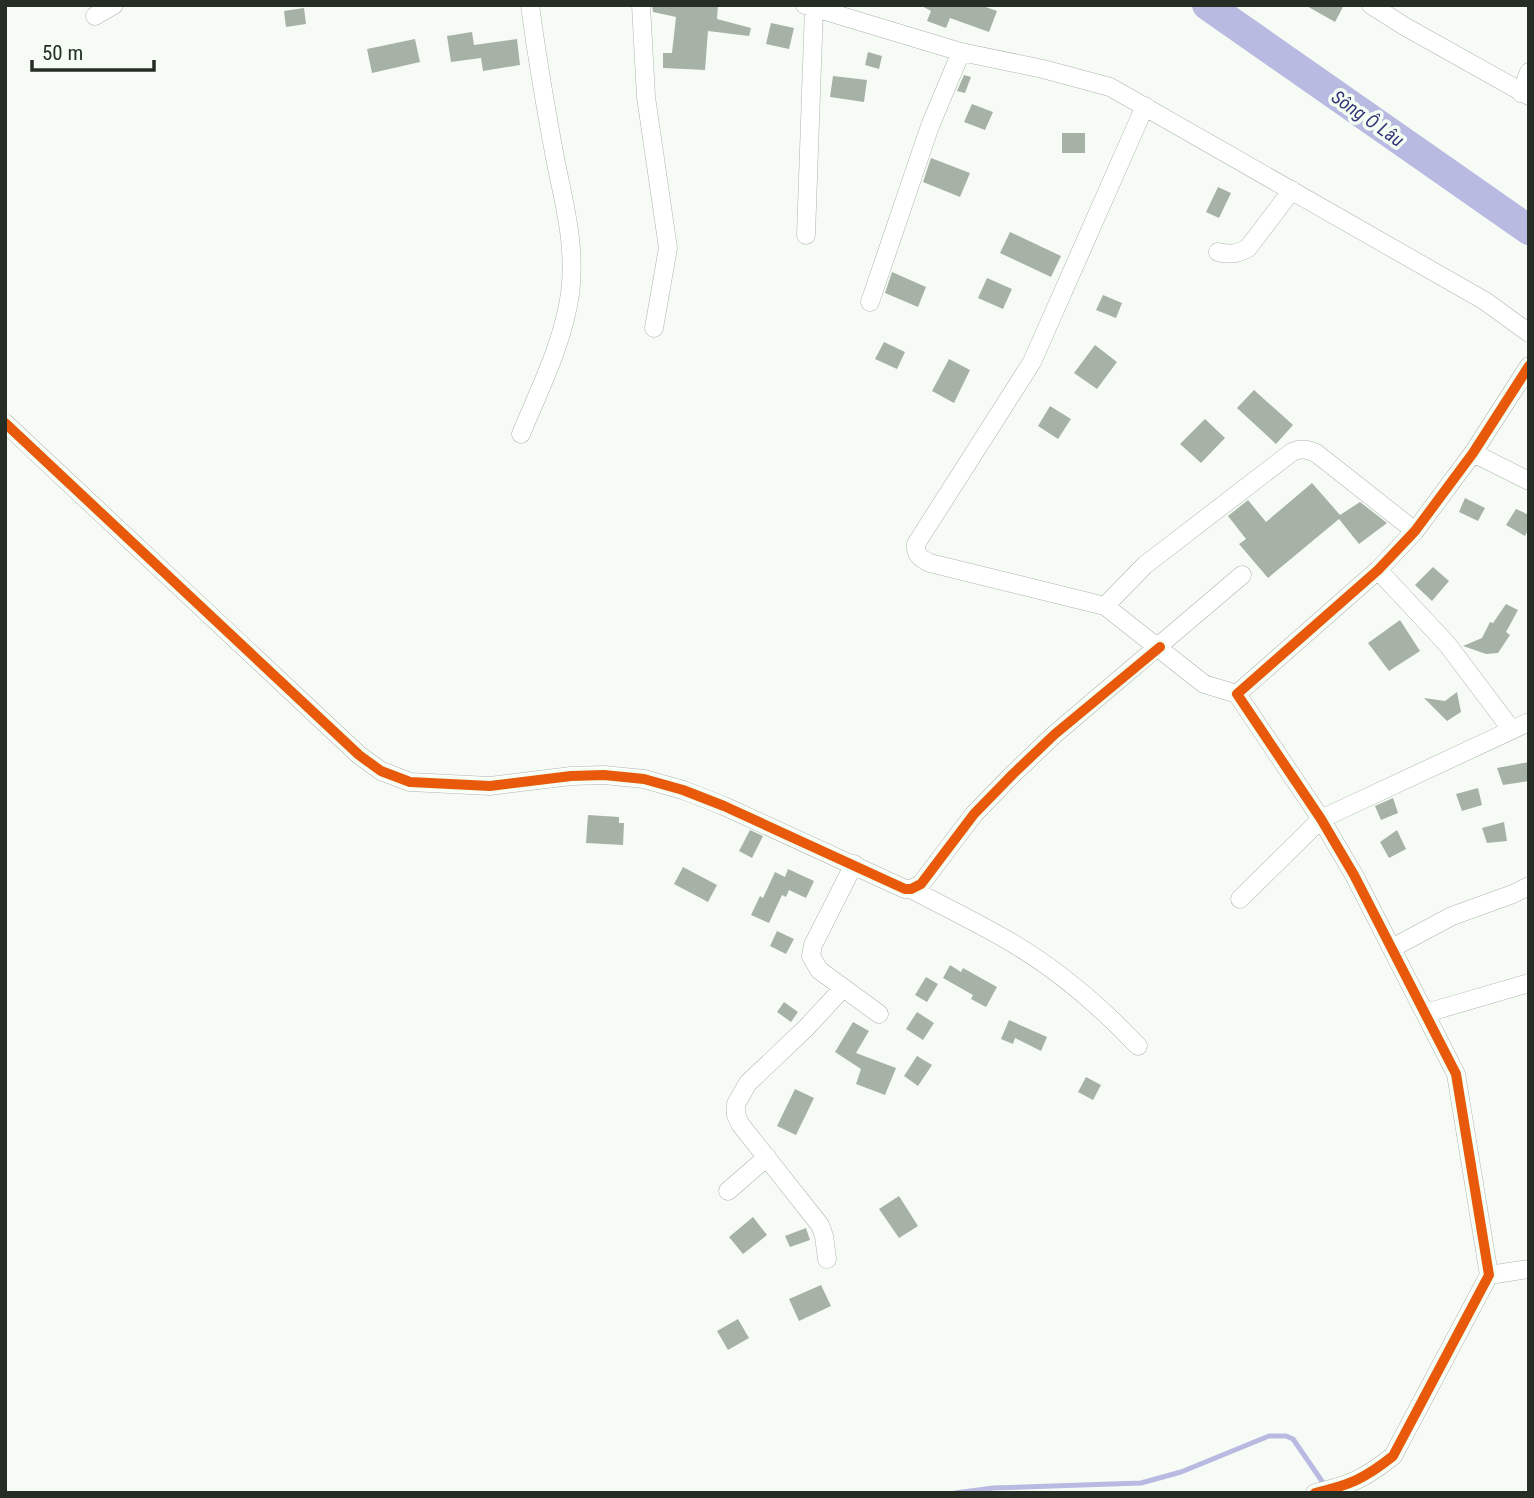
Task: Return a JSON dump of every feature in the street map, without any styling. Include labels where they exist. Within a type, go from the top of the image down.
[{"type":"street","points":[[95,16],[114,5]]},
{"type":"street","points":[[521,434],[564,325],[570,294],[573,251],[530,5]]},
{"type":"street","points":[[641,5],[646,97],[668,248],[654,328]]},
{"type":"street","points":[[1371,5],[1525,94],[1529,72]]},
{"type":"street","points":[[806,235],[809,7],[961,52],[1043,69],[1110,87],[1485,301],[1529,333]]},
{"type":"street","points":[[870,302],[926,136],[961,52]]},
{"type":"street","points":[[1145,106],[1032,362],[916,544],[915,550],[918,556],[930,563],[1105,606],[1204,684],[1216,690],[1237,694],[1321,819],[1392,948],[1456,1074],[1489,1275],[1393,1457],[1351,1484],[1315,1493]]},
{"type":"street","points":[[1218,252],[1229,255],[1248,248],[1292,190]]},
{"type":"street","points":[[1237,694],[1378,570],[1415,531],[1473,453],[1529,366]]},
{"type":"street","points":[[5,423],[359,755],[382,771],[410,782],[458,786],[522,784],[571,776],[604,775],[644,779],[724,806],[905,889],[921,884],[974,814],[1055,734],[1160,648],[1242,575]]},
{"type":"street","points":[[1105,606],[1145,565],[1299,449],[1317,453],[1415,531]]},
{"type":"street","points":[[1473,453],[1529,481]]},
{"type":"street","points":[[1378,570],[1447,644],[1511,729]]},
{"type":"street","points":[[1240,898],[1321,819],[1529,722]]},
{"type":"street","points":[[854,864],[813,945],[811,956],[819,970],[879,1014]]},
{"type":"street","points":[[1392,948],[1452,916],[1529,886]]},
{"type":"street","points":[[911,889],[1037,959],[1110,1016],[1138,1046]]},
{"type":"street","points":[[1426,1013],[1529,983]]},
{"type":"street","points":[[827,1259],[820,1225],[740,1124],[736,1115],[736,1104],[748,1083],[806,1028],[843,988]]},
{"type":"street","points":[[729,1191],[766,1157]]},
{"type":"street","points":[[1489,1275],[1529,1269]]},
{"type":"building","points":[[652,5],[718,5],[717,19],[751,28],[749,36],[708,31],[705,70],[663,68],[663,53],[672,53],[676,17],[653,12]]},
{"type":"building","points":[[920,5],[980,5],[997,11],[989,32],[950,18],[946,28],[927,21],[931,11]]},
{"type":"building","points":[[1305,5],[1344,5],[1335,22]]},
{"type":"building","points":[[304,8],[306,24],[286,27],[284,11]]},
{"type":"building","points":[[771,23],[794,28],[789,49],[766,44]]},
{"type":"building","points":[[472,32],[474,45],[517,39],[520,65],[483,71],[481,58],[451,62],[447,36]]},
{"type":"building","points":[[415,39],[420,62],[372,73],[367,49]]},
{"type":"building","points":[[868,52],[882,56],[879,69],[865,65]]},
{"type":"building","points":[[964,75],[971,77],[965,93],[957,91]]},
{"type":"building","points":[[833,76],[867,80],[864,102],[830,97]]},
{"type":"building","points":[[972,104],[993,112],[985,130],[964,122]]},
{"type":"building","points":[[1062,133],[1085,133],[1085,153],[1062,153]]},
{"type":"building","points":[[931,158],[970,173],[960,197],[923,182]]},
{"type":"building","points":[[1218,187],[1231,193],[1219,218],[1206,212]]},
{"type":"building","points":[[1010,232],[1061,256],[1051,277],[1000,253]]},
{"type":"building","points":[[892,272],[926,287],[918,307],[885,293]]},
{"type":"building","points":[[987,278],[1012,289],[1003,309],[978,298]]},
{"type":"building","points":[[1103,295],[1122,303],[1116,318],[1096,310]]},
{"type":"building","points":[[884,342],[905,352],[897,369],[875,359]]},
{"type":"building","points":[[1095,345],[1117,362],[1097,389],[1074,373]]},
{"type":"building","points":[[949,359],[970,370],[954,403],[932,391]]},
{"type":"building","points":[[1254,390],[1293,425],[1276,444],[1237,408]]},
{"type":"building","points":[[1050,406],[1071,419],[1058,439],[1038,426]]},
{"type":"building","points":[[1205,419],[1225,438],[1201,463],[1180,444]]},
{"type":"building","points":[[1312,483],[1340,515],[1360,502],[1387,523],[1359,544],[1339,519],[1268,578],[1239,544],[1246,539],[1228,516],[1248,500],[1266,522]]},
{"type":"building","points":[[1465,498],[1485,508],[1478,521],[1459,512]]},
{"type":"building","points":[[1516,509],[1529,515],[1529,528],[1525,536],[1506,525]]},
{"type":"building","points":[[1433,567],[1449,581],[1432,601],[1415,585]]},
{"type":"building","points":[[1506,604],[1518,610],[1506,632],[1510,635],[1498,653],[1486,654],[1463,646],[1482,638],[1490,622],[1493,623]]},
{"type":"building","points":[[1400,620],[1420,651],[1389,671],[1368,643]]},
{"type":"building","points":[[1457,692],[1461,712],[1447,721],[1424,698],[1445,701]]},
{"type":"building","points":[[1529,762],[1529,781],[1503,785],[1497,768]]},
{"type":"building","points":[[1478,788],[1482,805],[1462,811],[1456,794]]},
{"type":"building","points":[[1393,798],[1398,813],[1381,820],[1375,806]]},
{"type":"building","points":[[588,815],[619,817],[619,823],[624,823],[623,845],[586,843]]},
{"type":"building","points":[[1504,822],[1507,841],[1487,843],[1482,828]]},
{"type":"building","points":[[750,830],[763,836],[752,858],[739,851]]},
{"type":"building","points":[[1397,830],[1406,849],[1389,858],[1380,842]]},
{"type":"building","points":[[683,867],[717,885],[708,902],[674,884]]},
{"type":"building","points":[[788,869],[814,881],[806,898],[789,890],[786,897],[782,895],[769,923],[751,915],[760,896],[763,898],[775,872],[785,877]]},
{"type":"building","points":[[777,931],[794,939],[786,954],[770,946]]},
{"type":"building","points":[[950,965],[961,972],[963,968],[997,987],[986,1007],[971,999],[973,995],[943,978]]},
{"type":"building","points":[[926,977],[938,984],[927,1002],[915,995]]},
{"type":"building","points":[[784,1002],[798,1012],[791,1022],[777,1012]]},
{"type":"building","points":[[917,1012],[934,1023],[923,1040],[906,1029]]},
{"type":"building","points":[[1009,1020],[1047,1037],[1041,1051],[1015,1038],[1013,1044],[1001,1039]]},
{"type":"building","points":[[853,1022],[869,1031],[856,1053],[896,1068],[885,1095],[856,1084],[861,1069],[835,1052]]},
{"type":"building","points":[[917,1056],[932,1065],[918,1086],[904,1076]]},
{"type":"building","points":[[1086,1077],[1101,1085],[1093,1100],[1078,1092]]},
{"type":"building","points":[[795,1089],[814,1098],[796,1135],[777,1126]]},
{"type":"building","points":[[899,1196],[918,1226],[899,1238],[879,1209]]},
{"type":"building","points":[[753,1217],[767,1235],[743,1254],[729,1237]]},
{"type":"building","points":[[806,1228],[810,1240],[790,1247],[785,1236]]},
{"type":"building","points":[[821,1285],[831,1306],[799,1321],[789,1299]]},
{"type":"building","points":[[738,1319],[749,1338],[728,1350],[717,1331]]},
{"type":"waterway","name":"Sông Ô Lâu","points":[[1207,5],[1529,230]]},
{"type":"waterway","points":[[955,1493],[993,1488],[1141,1483],[1181,1472],[1269,1436],[1286,1436],[1293,1439],[1326,1487]]},
{"type":"cycle path","points":[[1315,1493],[1356,1480],[1393,1456],[1489,1275],[1456,1074],[1354,875],[1321,819],[1237,694],[1378,570],[1415,531],[1473,453],[1529,366]]},
{"type":"cycle path","points":[[5,423],[359,755],[381,771],[410,782],[490,786],[571,776],[604,775],[644,779],[724,806],[905,889],[921,884],[974,814],[1055,734],[1160,647]]}]
